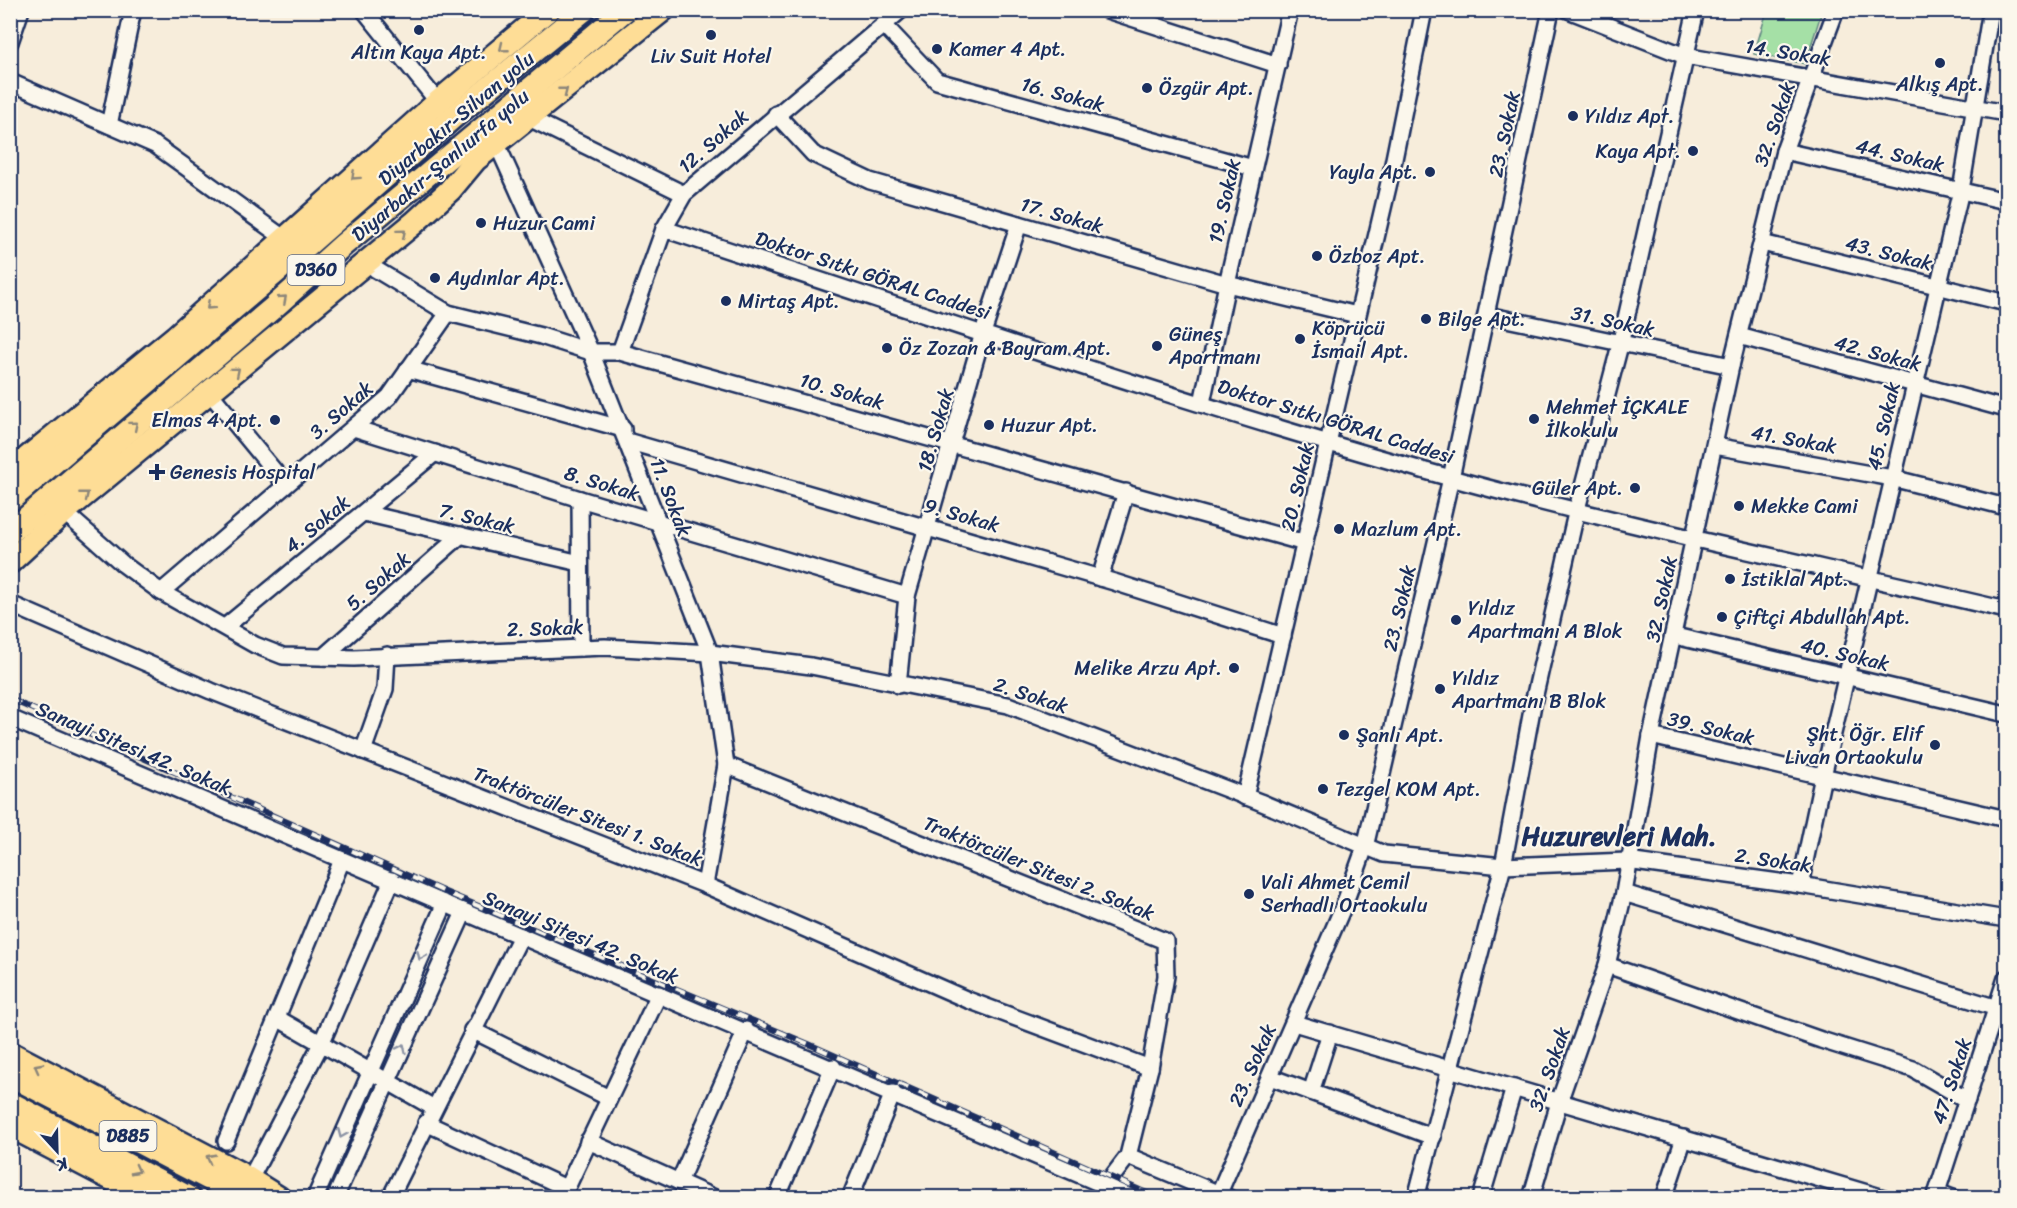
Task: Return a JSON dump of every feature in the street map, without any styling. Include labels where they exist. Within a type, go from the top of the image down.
[{"type":"highway","points":[[10,472],[293,244],[438,102],[548,10]]},
{"type":"highway","name":"Diyarbakır-Silvan yolu","points":[[293,244],[584,10]]},
{"type":"highway","name":"Diyarbakır-Şanlıurfa yolu","points":[[10,532],[266,314],[343,245],[625,10]]},
{"type":"highway","points":[[10,562],[63,512],[414,224],[450,190],[475,160],[496,142],[663,10]]},
{"type":"highway","name":"D360","points":[[10,500],[293,244]]},
{"type":"highway","points":[[31,482],[95,403]]},
{"type":"highway","points":[[10,1053],[248,1189],[279,1197]]},
{"type":"highway","name":"D885","points":[[10,1075],[248,1189]]},
{"type":"highway","name":"D885","points":[[10,1103],[189,1197]]},
{"type":"highway","points":[[10,1126],[148,1197]]},
{"type":"street","points":[[10,42],[21,10]]},
{"type":"street","points":[[109,125],[134,10]]},
{"type":"street","points":[[364,10],[438,102]]},
{"type":"street","name":"12. Sokak","points":[[620,352],[664,229],[684,194],[901,10]]},
{"type":"street","points":[[1107,10],[1278,65]]},
{"type":"street","name":"19. Sokak","points":[[1202,403],[1290,10]]},
{"type":"street","name":"20. Sokak","points":[[1245,796],[1391,174],[1424,10]]},
{"type":"street","name":"23. Sokak","points":[[1224,1195],[1270,1077],[1344,905],[1365,847],[1451,478],[1551,10]]},
{"type":"street","name":"14. Sokak","points":[[1568,10],[1685,56],[2007,112]]},
{"type":"street","points":[[1416,1197],[1503,866],[1534,699],[1577,509],[1620,345],[1696,10]]},
{"type":"street","name":"32. Sokak","points":[[1531,1197],[1559,1102],[1607,965],[1624,893],[1627,861],[1651,736],[1675,636],[1731,366],[1784,151],[1814,77],[1836,10]]},
{"type":"street","name":"45. Sokak","points":[[1800,885],[1892,478],[1961,190],[1991,10]]},
{"type":"street","name":"16. Sokak","points":[[884,25],[937,81],[1253,168]]},
{"type":"street","points":[[10,82],[155,145],[293,244]]},
{"type":"street","name":"17. Sokak","points":[[776,114],[813,154],[870,181],[1227,284],[1357,315]]},
{"type":"street","points":[[529,118],[684,194]]},
{"type":"street","name":"11. Sokak","points":[[496,142],[591,352],[710,653],[726,765],[705,885]]},
{"type":"street","name":"44. Sokak","points":[[1784,151],[2007,201]]},
{"type":"street","name":"18. Sokak","points":[[898,685],[908,596],[983,333],[1019,224]]},
{"type":"street","name":"Doktor Sıtkı GÖRAL Caddesi","points":[[664,229],[1202,403],[1451,478],[1695,538],[2007,610]]},
{"type":"street","name":"43. Sokak","points":[[1762,243],[2007,303]]},
{"type":"street","name":"10. Sokak","points":[[375,269],[448,313],[541,336],[591,352],[620,352],[1305,543]]},
{"type":"street","name":"3. Sokak","points":[[161,592],[389,397],[448,313]]},
{"type":"street","name":"31. Sokak","points":[[1487,315],[1620,345],[1731,366]]},
{"type":"street","name":"42. Sokak","points":[[1739,336],[2007,409]]},
{"type":"street","name":"9. Sokak","points":[[408,369],[1100,578],[1283,636]]},
{"type":"street","points":[[210,393],[285,484]]},
{"type":"street","name":"8. Sokak","points":[[354,428],[580,499],[908,596]]},
{"type":"street","name":"41. Sokak","points":[[1714,447],[1892,478],[2007,507]]},
{"type":"street","name":"4. Sokak","points":[[225,627],[435,453]]},
{"type":"street","points":[[1100,578],[1126,492]]},
{"type":"street","points":[[580,499],[580,648]]},
{"type":"street","name":"2. Sokak","points":[[63,512],[123,564],[161,592],[255,645],[283,656],[323,657],[580,648],[710,653],[811,666],[1008,705],[1245,796],[1384,854],[1503,866],[1627,861],[1800,885],[2007,919]]},
{"type":"street","name":"7. Sokak","points":[[364,513],[580,564]]},
{"type":"street","name":"5. Sokak","points":[[323,657],[461,535]]},
{"type":"street","name":"Traktörcüler Sitesi 1. Sokak","points":[[10,604],[211,691],[705,885],[968,1000],[1150,1068]]},
{"type":"street","name":"40. Sokak","points":[[1675,636],[2007,714]]},
{"type":"street","points":[[363,751],[385,689],[387,655]]},
{"type":"street","name":"Sanayi Sitesi 42. Sokak","points":[[10,718],[833,1067],[1105,1192],[1134,1197]]},
{"type":"street","name":"39. Sokak","points":[[1651,736],[2007,819]]},
{"type":"street","name":"Traktörcüler Sitesi 2. Sokak","points":[[726,765],[1165,941],[1166,976],[1150,1068],[1128,1156],[1105,1192]]},
{"type":"street","points":[[226,1141],[342,860]]},
{"type":"street","points":[[248,1189],[321,1044],[392,880]]},
{"type":"street","points":[[1624,893],[1997,1008]]},
{"type":"street","points":[[315,1197],[445,903]]},
{"type":"street","points":[[335,1197],[465,910]]},
{"type":"street","points":[[390,1197],[521,936]]},
{"type":"street","points":[[1607,965],[1800,1033],[1913,1069],[1967,1100]]},
{"type":"street","name":"47. Sokak","points":[[1936,1195],[2007,978]]},
{"type":"street","points":[[426,1123],[564,1193],[658,994]]},
{"type":"street","points":[[277,1018],[434,1107]]},
{"type":"street","points":[[1294,1023],[1884,1197]]},
{"type":"street","points":[[472,1030],[609,1098]]},
{"type":"street","points":[[679,1182],[746,1030]]},
{"type":"street","points":[[1311,1092],[1330,1034]]},
{"type":"street","points":[[777,1197],[833,1067]]},
{"type":"street","points":[[1270,1077],[1432,1137]]},
{"type":"street","points":[[1481,1197],[1514,1088]]},
{"type":"street","points":[[850,1197],[893,1093]]},
{"type":"street","points":[[1664,1197],[1684,1138]]},
{"type":"street","points":[[588,1141],[715,1197]]},
{"type":"street","points":[[1128,1156],[1224,1195]]},
{"type":"street","points":[[1936,1195],[1953,1197]]},
{"type":"green space","points":[[1767,11],[1822,11],[1805,64],[1754,54]]},
{"type":"railway","points":[[10,699],[445,892],[811,1045],[1158,1198]]},
{"type":"place","name":"Altın Kaya Apt.","points":[[419,30]]},
{"type":"place","name":"Liv Suit Hotel","points":[[711,35]]},
{"type":"place","name":"Kamer 4 Apt.","points":[[937,49]]},
{"type":"place","name":"Alkış Apt.","points":[[1940,63]]},
{"type":"place","name":"Özgür Apt.","points":[[1147,88]]},
{"type":"place","name":"Yıldız Apt.","points":[[1573,116]]},
{"type":"place","name":"Kaya Apt.","points":[[1693,151]]},
{"type":"place","name":"Yayla Apt.","points":[[1430,172]]},
{"type":"place","name":"Huzur Cami","points":[[481,223]]},
{"type":"place","name":"Özboz Apt.","points":[[1317,256]]},
{"type":"place","name":"Aydınlar Apt.","points":[[435,278]]},
{"type":"place","name":"Mirtaş Apt.","points":[[726,301]]},
{"type":"place","name":"Bilge Apt.","points":[[1426,319]]},
{"type":"place","name":"Köprücü İsmail Apt.","points":[[1300,339]]},
{"type":"place","name":"Güneş Apartmanı","points":[[1157,346]]},
{"type":"place","name":"Öz Zozan & Bayram Apt.","points":[[887,348]]},
{"type":"place","name":"Mehmet İÇKALE İlkokulu","points":[[1534,419]]},
{"type":"place","name":"Elmas 4 Apt.","points":[[275,420]]},
{"type":"place","name":"Huzur Apt.","points":[[989,425]]},
{"type":"place","name":"Genesis Hospital","points":[[157,472]]},
{"type":"place","name":"Güler Apt.","points":[[1635,488]]},
{"type":"place","name":"Mekke Cami","points":[[1739,506]]},
{"type":"place","name":"Mazlum Apt.","points":[[1339,529]]},
{"type":"place","name":"İstiklal Apt.","points":[[1730,579]]},
{"type":"place","name":"Çiftçi Abdullah Apt.","points":[[1722,617]]},
{"type":"place","name":"Yıldız Apartmanı A Blok","points":[[1456,620]]},
{"type":"place","name":"Melike Arzu Apt.","points":[[1234,668]]},
{"type":"place","name":"Yıldız Apartmanı B Blok","points":[[1440,689]]},
{"type":"place","name":"Şanlı Apt.","points":[[1344,735]]},
{"type":"place","name":"Şht. Öğr. Elif Livan Ortaokulu","points":[[1935,745]]},
{"type":"place","name":"Tezgel KOM Apt.","points":[[1323,789]]},
{"type":"place","name":"Vali Ahmet Cemil Serhadlı Ortaokulu","points":[[1249,894]]},
{"type":"district","name":"Huzurevleri Mah.","points":[[1619,836]]}]
